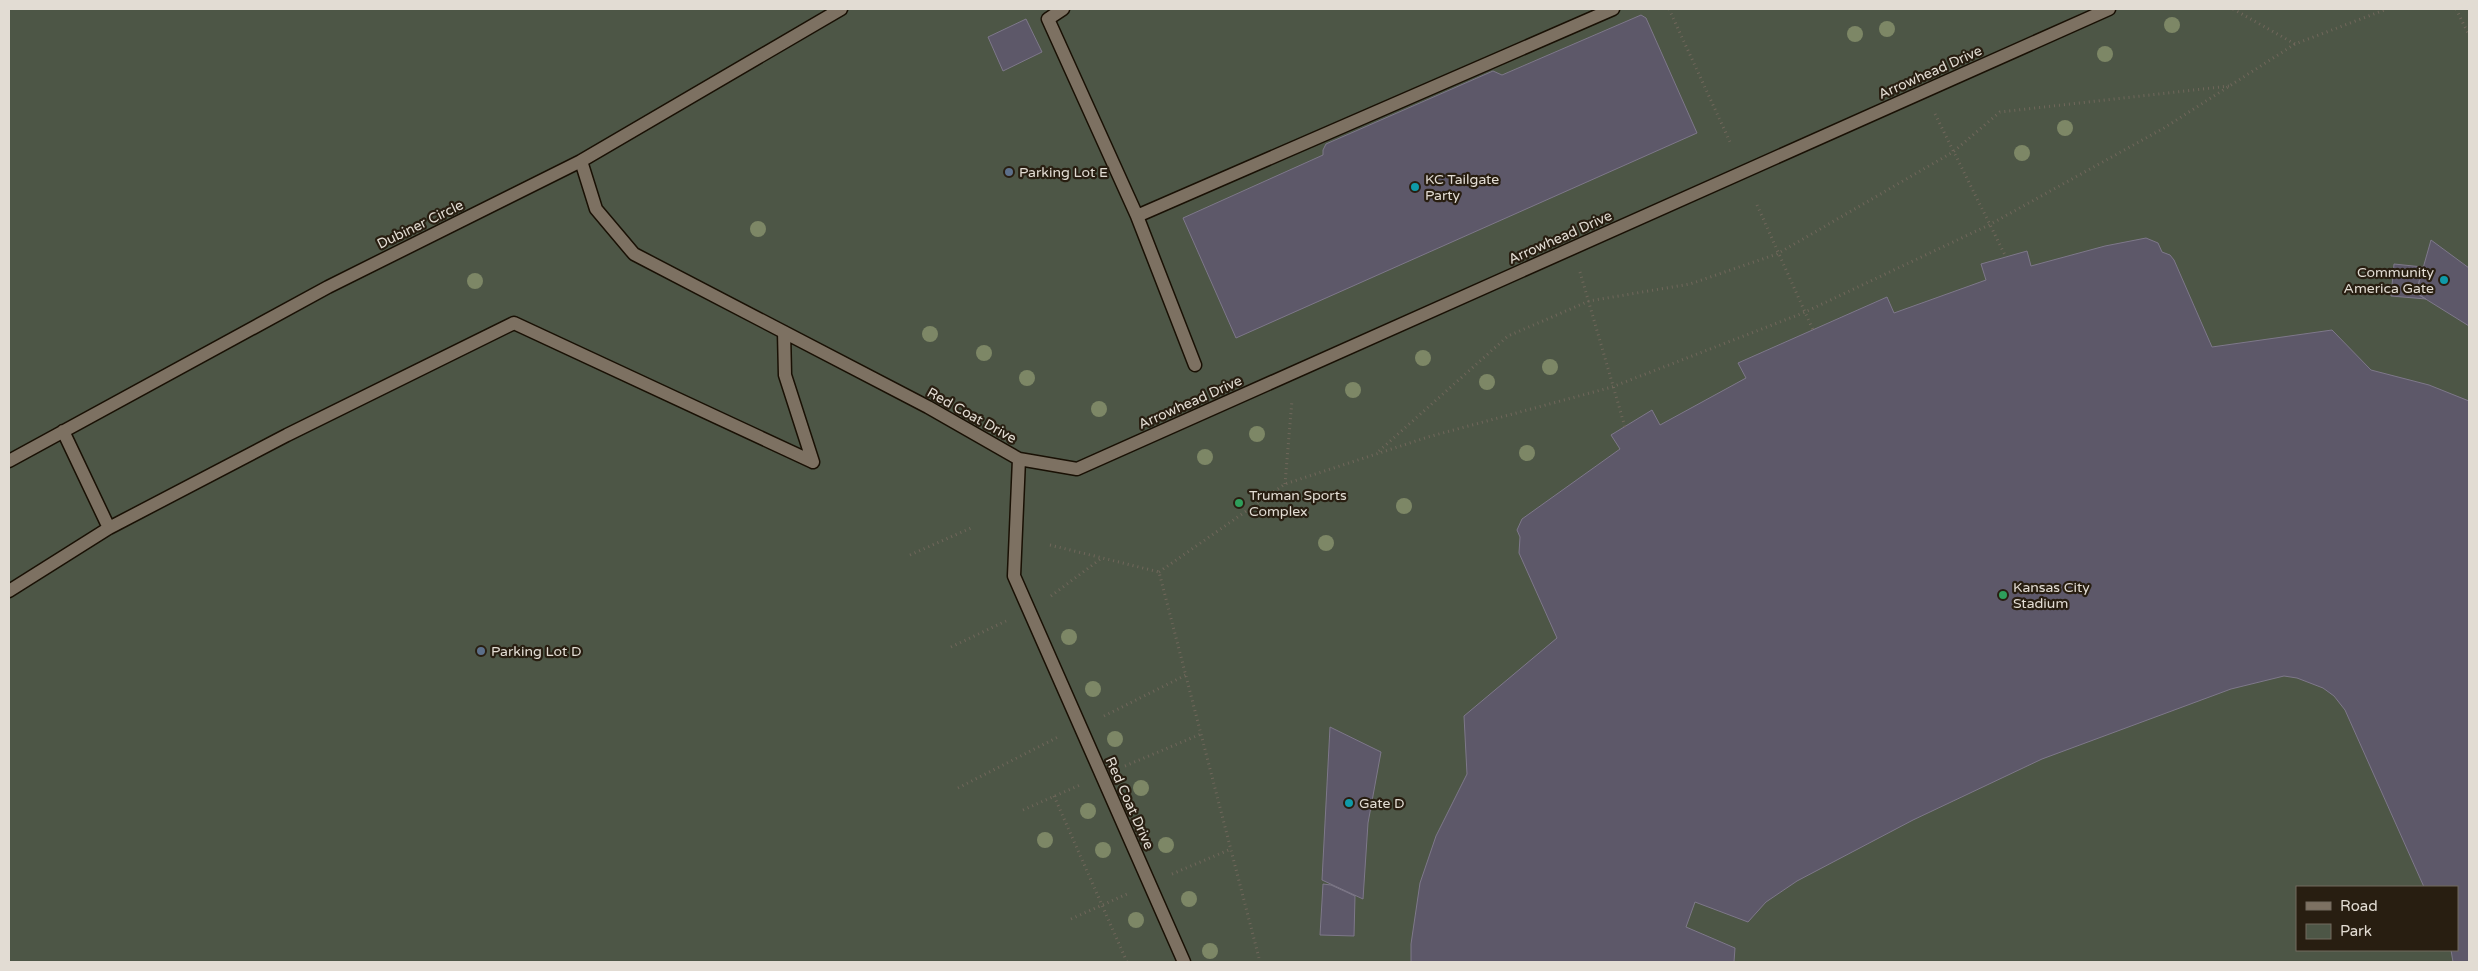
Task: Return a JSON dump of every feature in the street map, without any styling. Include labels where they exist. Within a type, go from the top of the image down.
[{"type":"street","name":"Dubiner Circle","points":[[9,461],[328,287],[581,161],[841,9]]},
{"type":"street","points":[[1063,9],[1045,14],[1137,216],[1194,365]]},
{"type":"street","points":[[1137,216],[1613,9]]},
{"type":"street","name":"Arrowhead Drive","points":[[1019,459],[1077,469],[2109,9]]},
{"type":"street","name":"Red Coat Drive","points":[[581,161],[596,209],[634,254],[928,407],[1019,459],[1014,576],[1184,962]]},
{"type":"street","points":[[9,591],[109,528],[287,435],[514,323],[813,462],[785,375],[784,332]]},
{"type":"street","points":[[63,431],[109,528]]},
{"type":"path","points":[[1669,9],[1730,142]]},
{"type":"path","points":[[2233,9],[2295,44]]},
{"type":"path","points":[[1050,544],[1159,572],[1285,484],[1376,453],[1612,387],[1803,313],[1989,225],[2164,128],[2295,44],[2387,9]]},
{"type":"path","points":[[2456,9],[2469,35]]},
{"type":"path","points":[[1376,453],[1508,336],[1589,301],[1690,284],[1777,254],[1954,152],[2000,112],[2231,85]]},
{"type":"path","points":[[1939,122],[2006,257]]},
{"type":"path","points":[[1757,205],[1803,313],[1813,330]]},
{"type":"path","points":[[1584,279],[1624,427]]},
{"type":"path","points":[[1285,484],[1294,372]]},
{"type":"path","points":[[910,555],[971,528]]},
{"type":"path","points":[[1044,601],[1102,558]]},
{"type":"path","points":[[1159,572],[1260,962]]},
{"type":"path","points":[[951,647],[1011,619]]},
{"type":"path","points":[[1097,719],[1186,675]]},
{"type":"path","points":[[1119,768],[1201,734]]},
{"type":"path","points":[[958,788],[1061,735]]},
{"type":"path","points":[[1023,810],[1085,782]]},
{"type":"path","points":[[1054,796],[1127,962]]},
{"type":"path","points":[[1167,876],[1231,848]]},
{"type":"path","points":[[1071,918],[1132,892]]},
{"type":"green space","name":"Truman Sports Complex","points":[[9,9],[2469,9],[2469,962],[9,962]]},
{"type":"building","name":"KC Tailgate Party","points":[[1641,15],[1646,18],[1697,133],[1236,338],[1183,218],[1323,155],[1326,144],[1493,71],[1502,75]]},
{"type":"building","points":[[1026,19],[1042,52],[1003,71],[988,37]]},
{"type":"building","name":"Kansas City Stadium","points":[[2146,238],[2158,243],[2162,252],[2170,255],[2174,260],[2212,347],[2332,330],[2371,370],[2429,385],[2469,401],[2469,962],[2453,962],[2451,951],[2458,951],[2458,886],[2424,886],[2345,710],[2334,696],[2323,688],[2297,678],[2284,676],[2231,689],[2042,759],[1913,820],[1797,881],[1766,902],[1748,922],[1695,902],[1686,927],[1735,948],[1734,962],[1411,962],[1411,944],[1420,883],[1436,836],[1467,774],[1464,716],[1557,638],[1519,553],[1520,537],[1517,530],[1522,519],[1620,449],[1611,435],[1652,410],[1660,425],[1746,378],[1738,363],[1887,297],[1894,313],[1986,280],[1981,264],[2027,251],[2031,266],[2105,246]]},
{"type":"building","name":"Community America Gate","points":[[2431,240],[2469,268],[2469,326],[2416,293]]},
{"type":"building","points":[[2394,264],[2423,267],[2416,293],[2426,299],[2391,296]]},
{"type":"building","name":"Gate D","points":[[1330,727],[1381,752],[1368,823],[1363,899],[1322,880]]},
{"type":"building","points":[[1323,884],[1331,885],[1355,896],[1354,936],[1320,935]]},
{"type":"place","name":"Parking Lot E","points":[[1009,172]]},
{"type":"place","name":"KC Tailgate Party","points":[[1415,187]]},
{"type":"place","name":"Community America Gate","points":[[2444,280]]},
{"type":"place","name":"Truman Sports Complex","points":[[1239,503]]},
{"type":"place","name":"Kansas City Stadium","points":[[2003,595]]},
{"type":"place","name":"Parking Lot D","points":[[481,651]]},
{"type":"place","name":"Gate D","points":[[1349,803]]}]
